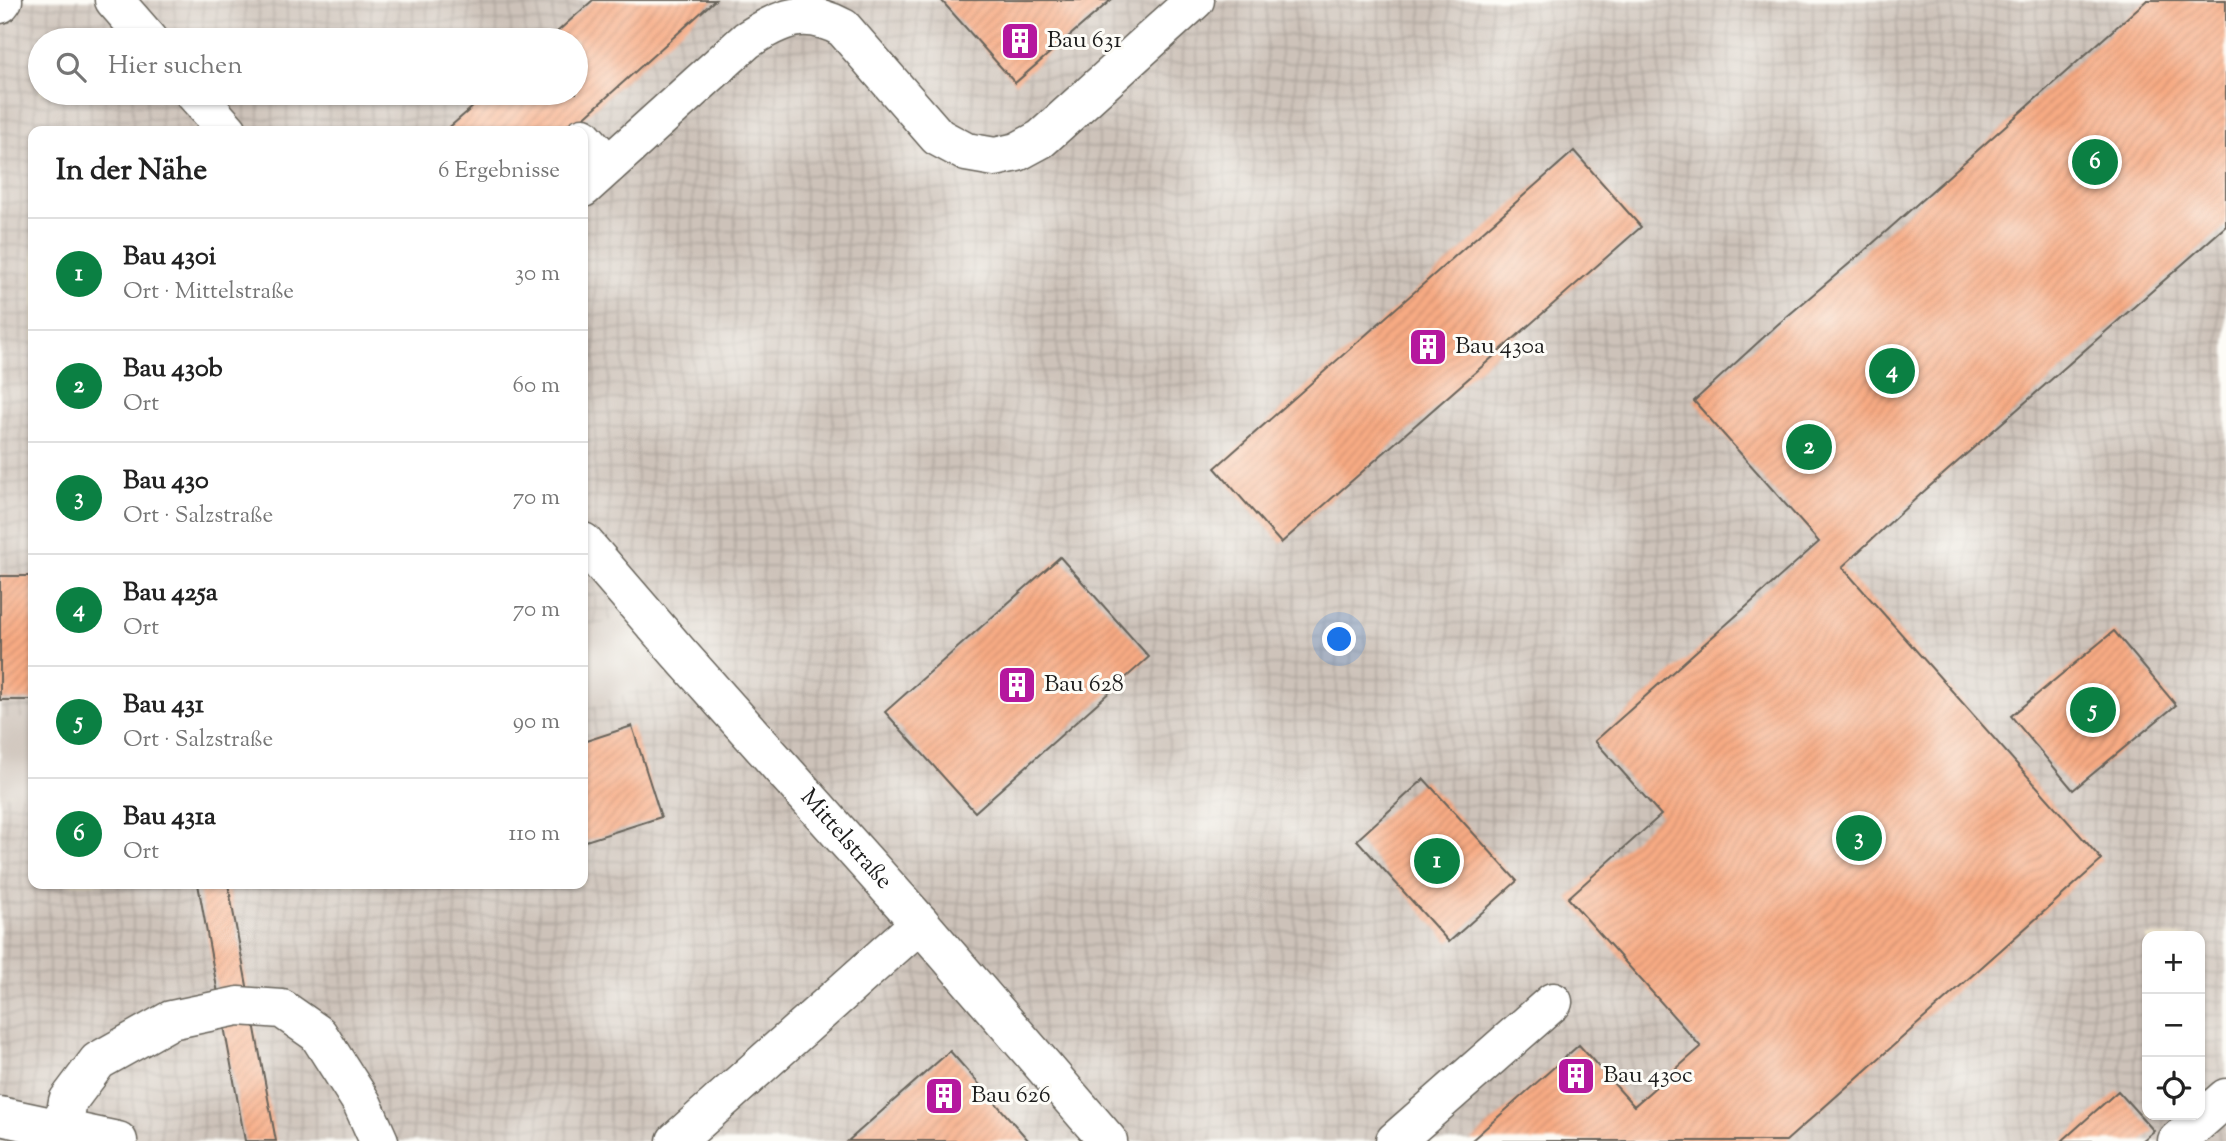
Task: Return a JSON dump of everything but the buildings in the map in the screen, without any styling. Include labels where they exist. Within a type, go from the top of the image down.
[{"type":"street","points":[[0,4],[3,0]]},
{"type":"street","points":[[114,0],[138,28]]},
{"type":"street","points":[[588,158],[595,176],[747,40],[773,23],[799,15],[826,18],[843,27],[938,137],[966,152],[995,157],[1017,152],[1041,139],[1195,0]]},
{"type":"street","points":[[205,105],[224,126]]},
{"type":"street","name":"Mittelstraße","points":[[588,548],[920,923],[1108,1141]]},
{"type":"street","points":[[676,1141],[920,923]]},
{"type":"street","points":[[1395,1141],[1553,1002]]},
{"type":"street","points":[[63,1129],[68,1101],[98,1061],[171,1020],[238,1006],[282,1009],[318,1034],[362,1103],[379,1141]]},
{"type":"street","points":[[2177,1141],[2226,1098]]},
{"type":"street","points":[[0,1116],[118,1141]]},
{"type":"shaded area","points":[[0,0],[2226,0],[2226,1141],[0,1141],[0,793],[28,795],[28,889],[588,889],[588,707],[677,675],[627,616],[588,628],[588,126],[28,126],[28,718],[0,718]]},
{"type":"shaded area","points":[[627,616],[678,675],[588,707],[588,628]]},
{"type":"shaded area","points":[[0,718],[28,718],[28,795],[0,793]]},
{"type":"place","name":"Bau 631","points":[[1020,41]]},
{"type":"place","name":"Bau 431a","points":[[2095,162]]},
{"type":"place","name":"Bau 430a","points":[[1428,347]]},
{"type":"place","name":"Bau 425a","points":[[1892,371]]},
{"type":"place","name":"Bau 430b","points":[[1809,447]]},
{"type":"place","name":"Bau 628","points":[[1017,685]]},
{"type":"place","name":"Bau 431","points":[[2093,710]]},
{"type":"place","name":"Bau 430","points":[[1859,838]]},
{"type":"place","name":"Bau 430i","points":[[1437,861]]},
{"type":"place","name":"Bau 430c","points":[[1576,1076]]},
{"type":"place","name":"Bau 626","points":[[944,1096]]}]
